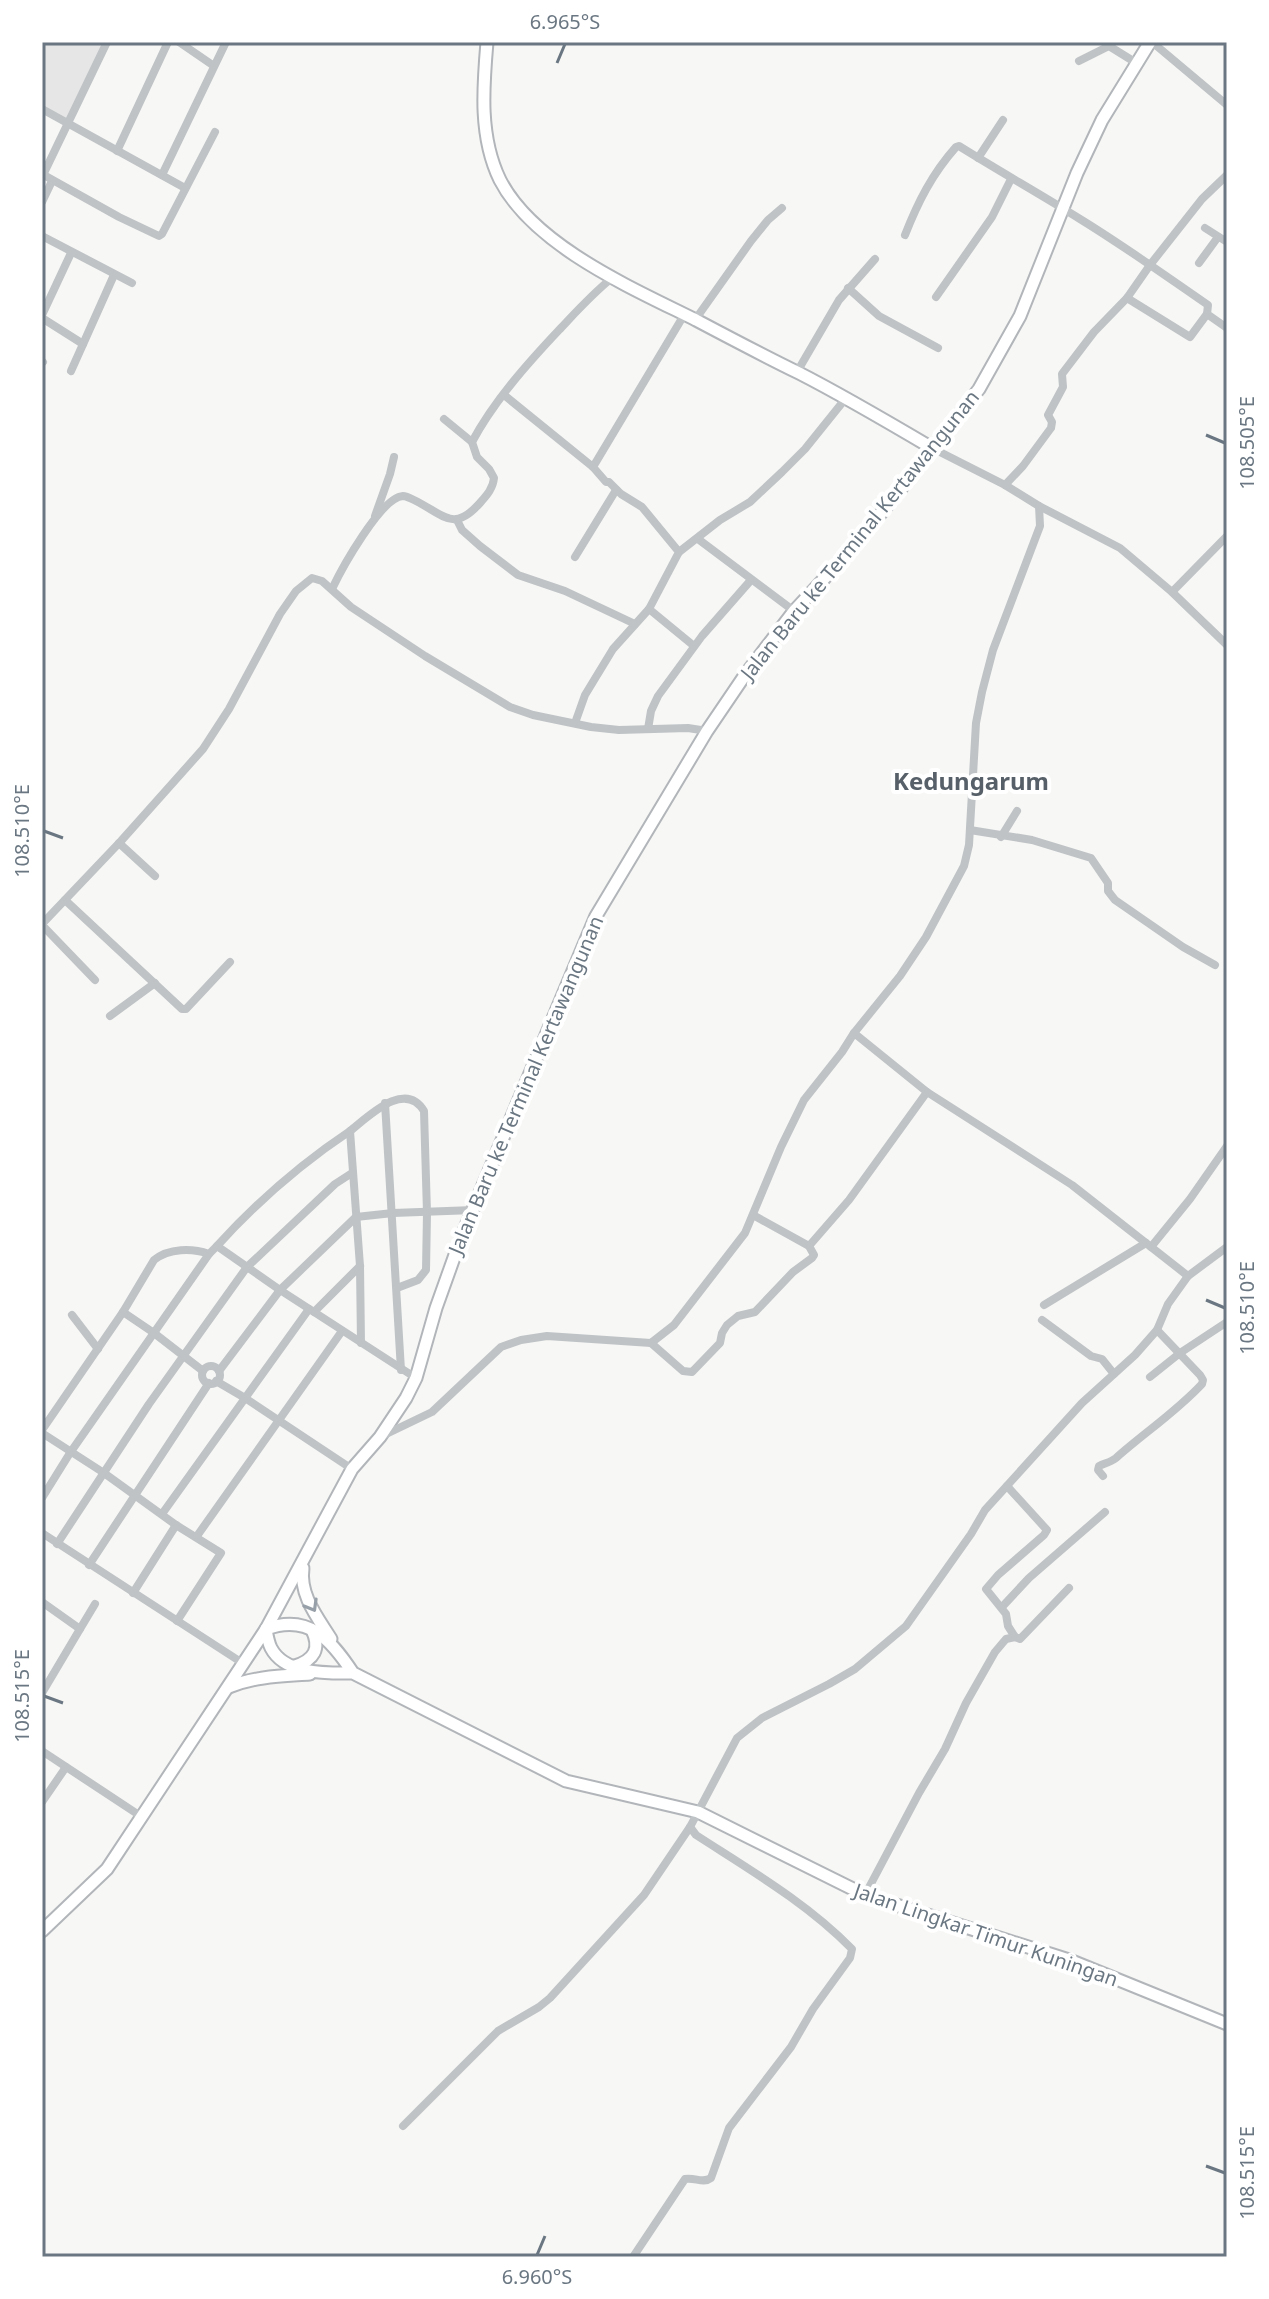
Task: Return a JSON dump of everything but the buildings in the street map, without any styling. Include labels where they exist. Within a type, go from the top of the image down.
[{"type":"main road","points":[[487,42],[483,81],[484,122],[489,147],[499,178],[511,198],[537,224],[564,247],[612,278],[846,398],[932,448]]},
{"type":"main road","name":"Jalan Baru ke Terminal Kertawangunan","points":[[42,1931],[107,1869],[266,1629],[352,1469],[380,1437],[406,1398],[416,1378],[461,1238],[596,916],[707,731],[745,675],[794,611],[849,552],[979,389],[1020,316],[1102,120],[1151,42]]},
{"type":"main road","points":[[304,1560],[301,1579],[305,1595],[336,1649]]},
{"type":"main road","points":[[281,1623],[294,1623],[312,1630],[317,1641],[314,1653],[307,1662],[294,1666],[285,1663],[270,1646],[266,1629],[281,1623]]},
{"type":"main road","name":"Jalan Lingkar Timur Kuningan","points":[[312,1630],[336,1649],[353,1673]]},
{"type":"main road","name":"Jalan Lingkar Timur Kuningan","points":[[294,1666],[323,1673],[353,1673],[566,1781],[698,1812],[865,1895],[1072,1961],[1227,2024]]},
{"type":"main road","points":[[229,1687],[261,1677],[323,1673]]},
{"type":"street","points":[[107,42],[43,175],[156,235],[162,234],[215,132]]},
{"type":"street","points":[[117,151],[168,42]]},
{"type":"street","points":[[179,42],[214,66]]},
{"type":"street","points":[[162,175],[226,42]]},
{"type":"street","points":[[1151,42],[1227,105]]},
{"type":"street","points":[[1079,61],[1109,46],[1138,64]]},
{"type":"street","points":[[42,109],[185,188]]},
{"type":"street","points":[[978,158],[1003,120]]},
{"type":"street","points":[[905,235],[928,183],[938,167],[959,146],[1150,265],[1208,305],[1207,314],[1190,337],[1127,298]]},
{"type":"street","points":[[1005,485],[1051,428],[1048,415],[1063,387],[1062,374],[1094,332],[1127,298],[1202,199],[1227,175]]},
{"type":"street","points":[[936,297],[992,217],[1011,179]]},
{"type":"street","points":[[42,202],[52,181]]},
{"type":"street","points":[[593,467],[690,317],[768,220],[782,208]]},
{"type":"street","points":[[1205,228],[1227,242]]},
{"type":"street","points":[[42,236],[132,283]]},
{"type":"street","points":[[1199,263],[1218,237]]},
{"type":"street","points":[[71,253],[42,317],[83,344]]},
{"type":"street","points":[[797,372],[839,300],[875,259]]},
{"type":"street","points":[[71,371],[114,275]]},
{"type":"street","points":[[472,442],[526,366],[592,294],[612,278]]},
{"type":"street","points":[[848,288],[879,316],[938,348]]},
{"type":"street","points":[[1207,314],[1227,328]]},
{"type":"street","points":[[504,395],[593,467],[616,490],[642,507],[679,552]]},
{"type":"street","points":[[575,723],[585,695],[613,649],[649,609],[679,552],[720,520],[750,502],[805,449],[846,398]]},
{"type":"street","points":[[332,589],[349,556],[374,521],[402,496],[457,520],[469,515],[487,496],[494,482],[489,469],[474,451],[472,442],[444,419]]},
{"type":"street","points":[[932,448],[1120,548],[1227,645]]},
{"type":"street","points":[[374,521],[394,457]]},
{"type":"street","points":[[575,557],[616,490]]},
{"type":"street","points":[[380,1437],[432,1412],[501,1347],[521,1340],[547,1336],[651,1343],[674,1325],[745,1233],[804,1100],[900,976],[926,937],[964,866],[970,830],[975,736],[982,692],[993,650],[1040,526],[1039,506]]},
{"type":"street","points":[[457,520],[469,537],[518,575],[565,591],[635,624]]},
{"type":"street","points":[[1172,592],[1227,536]]},
{"type":"street","points":[[698,539],[794,611]]},
{"type":"street","points":[[95,980],[42,924],[203,749],[229,709],[280,614],[296,591],[312,578],[322,581],[351,607],[510,707],[533,715],[619,730],[688,728],[707,731]]},
{"type":"street","points":[[648,729],[658,696],[694,646],[751,580]]},
{"type":"street","points":[[649,609],[694,646]]},
{"type":"street","points":[[1001,837],[1017,811]]},
{"type":"street","points":[[970,830],[1032,840],[1091,858],[1115,900],[1215,965]]},
{"type":"street","points":[[119,843],[155,876]]},
{"type":"street","points":[[65,900],[184,1010],[230,962]]},
{"type":"street","points":[[110,1016],[155,983]]},
{"type":"street","points":[[854,1033],[927,1092],[1072,1185],[1188,1276]]},
{"type":"street","points":[[809,1246],[849,1200],[927,1092]]},
{"type":"street","points":[[42,1498],[209,1254],[236,1225],[324,1149],[385,1103],[402,1098],[418,1103],[424,1111],[427,1213],[425,1274],[397,1288]]},
{"type":"street","points":[[385,1103],[401,1370]]},
{"type":"street","points":[[350,1131],[360,1266],[361,1343]]},
{"type":"street","points":[[1044,1305],[1149,1245],[1190,1199],[1227,1146]]},
{"type":"street","points":[[57,1544],[183,1355],[247,1267],[335,1184],[352,1173]]},
{"type":"street","points":[[89,1565],[213,1382],[219,1378],[219,1371],[280,1290],[356,1217],[474,1210]]},
{"type":"street","points":[[651,1343],[683,1371],[692,1372],[720,1343],[727,1325],[738,1316],[755,1312],[793,1272],[812,1258],[814,1255],[809,1246],[753,1215]]},
{"type":"street","points":[[217,1246],[416,1378]]},
{"type":"street","points":[[403,2126],[498,2031],[550,1998],[644,1895],[690,1827],[737,1738],[762,1718],[855,1669],[906,1626],[985,1510],[1082,1403],[1157,1330],[1168,1304],[1188,1276],[1227,1247]]},
{"type":"street","points":[[177,1621],[221,1553],[42,1432],[154,1260],[161,1255],[196,1249],[209,1254]]},
{"type":"street","points":[[162,1514],[312,1310],[360,1266]]},
{"type":"street","points":[[123,1312],[203,1371]]},
{"type":"street","points":[[72,1315],[98,1349]]},
{"type":"street","points":[[1042,1320],[1091,1356],[1102,1359],[1114,1374]]},
{"type":"street","points":[[1150,1377],[1227,1322]]},
{"type":"street","points":[[1103,1476],[1098,1470],[1099,1466],[1113,1460],[1146,1435],[1202,1384],[1200,1375],[1157,1330]]},
{"type":"street","points":[[197,1536],[342,1331]]},
{"type":"street","points":[[203,1371],[209,1366],[219,1371]]},
{"type":"street","points":[[203,1371],[203,1379],[245,1398],[352,1469]]},
{"type":"street","points":[[1007,1486],[1047,1530],[986,1589],[1002,1607],[1015,1637]]},
{"type":"street","points":[[1002,1607],[1029,1578],[1105,1512]]},
{"type":"street","points":[[133,1593],[176,1525]]},
{"type":"street","points":[[42,1533],[244,1664]]},
{"type":"street","points":[[865,1895],[995,1652],[1006,1639],[1020,1639],[1069,1588]]},
{"type":"street","points":[[42,1602],[80,1629]]},
{"type":"street","points":[[44,1687],[95,1604]]},
{"type":"street","points":[[42,1751],[142,1817]]},
{"type":"street","points":[[42,1802],[66,1767]]},
{"type":"street","points":[[633,2257],[685,2179],[704,2181],[711,2178],[729,2128],[791,2047],[813,2009],[850,1958],[852,1949],[828,1926],[779,1889],[696,1835],[690,1827]]},
{"type":"shaded area","points":[[42,42],[106,44],[67,125],[42,111]]},
{"type":"district","name":"Kedungarum","points":[[971,782]]}]
